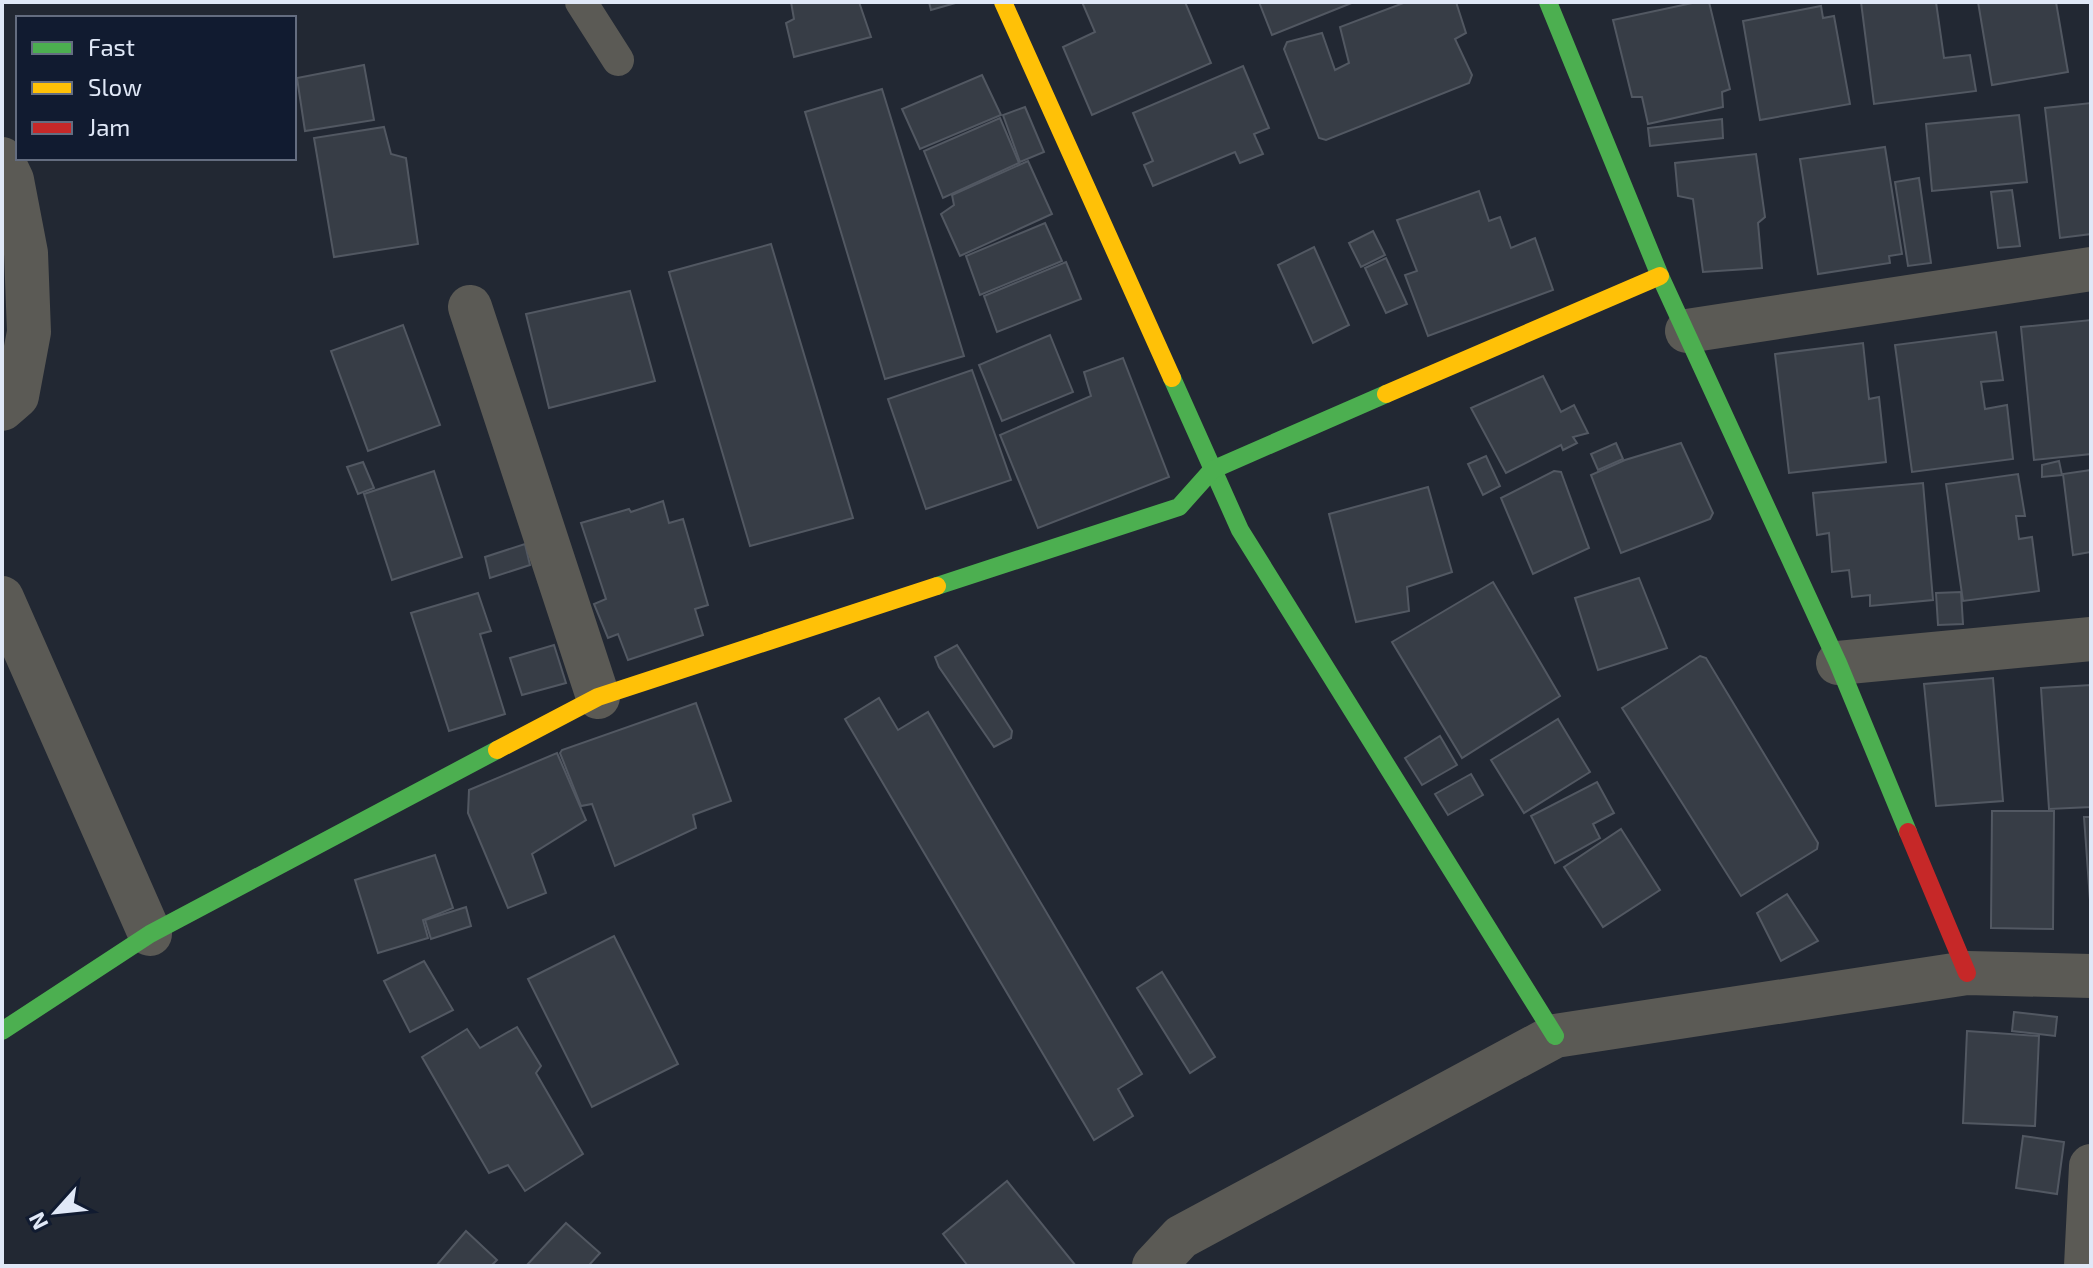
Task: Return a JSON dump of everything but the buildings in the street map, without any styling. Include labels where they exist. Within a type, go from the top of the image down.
[{"type":"street","points":[[1003,2],[1240,530],[1555,1036]]},
{"type":"street","points":[[1548,2],[1660,276],[1838,663],[1967,973]]},
{"type":"street","points":[[2,159],[12,180],[26,253],[29,332],[17,396],[2,409]]},
{"type":"street","points":[[1687,331],[2091,269]]},
{"type":"street","points":[[2,1031],[150,934],[598,697],[1179,507],[1212,470],[1660,276]]},
{"type":"street","points":[[470,307],[598,697]]},
{"type":"street","points":[[2,598],[150,934]]},
{"type":"street","points":[[1838,663],[2091,639]]},
{"type":"street","points":[[1154,1266],[1181,1237],[1555,1036],[1967,973],[2091,976]]},
{"type":"street","points":[[2086,1266],[2091,1166]]},
{"type":"lane","points":[[581,2],[618,60]]},
{"type":"traffic: fast","points":[[1548,2],[1660,276],[1838,663],[1908,832]]},
{"type":"traffic: fast","points":[[1172,378],[1240,530],[1555,1036]]},
{"type":"traffic: fast","points":[[937,586],[1179,507],[1212,470],[1386,394]]},
{"type":"traffic: fast","points":[[2,1031],[150,934],[497,750]]},
{"type":"traffic: slow","points":[[1003,2],[1172,378]]},
{"type":"traffic: slow","points":[[1386,394],[1660,276]]},
{"type":"traffic: slow","points":[[497,750],[598,697],[937,586]]},
{"type":"traffic: jam","points":[[1908,832],[1967,973]]}]
